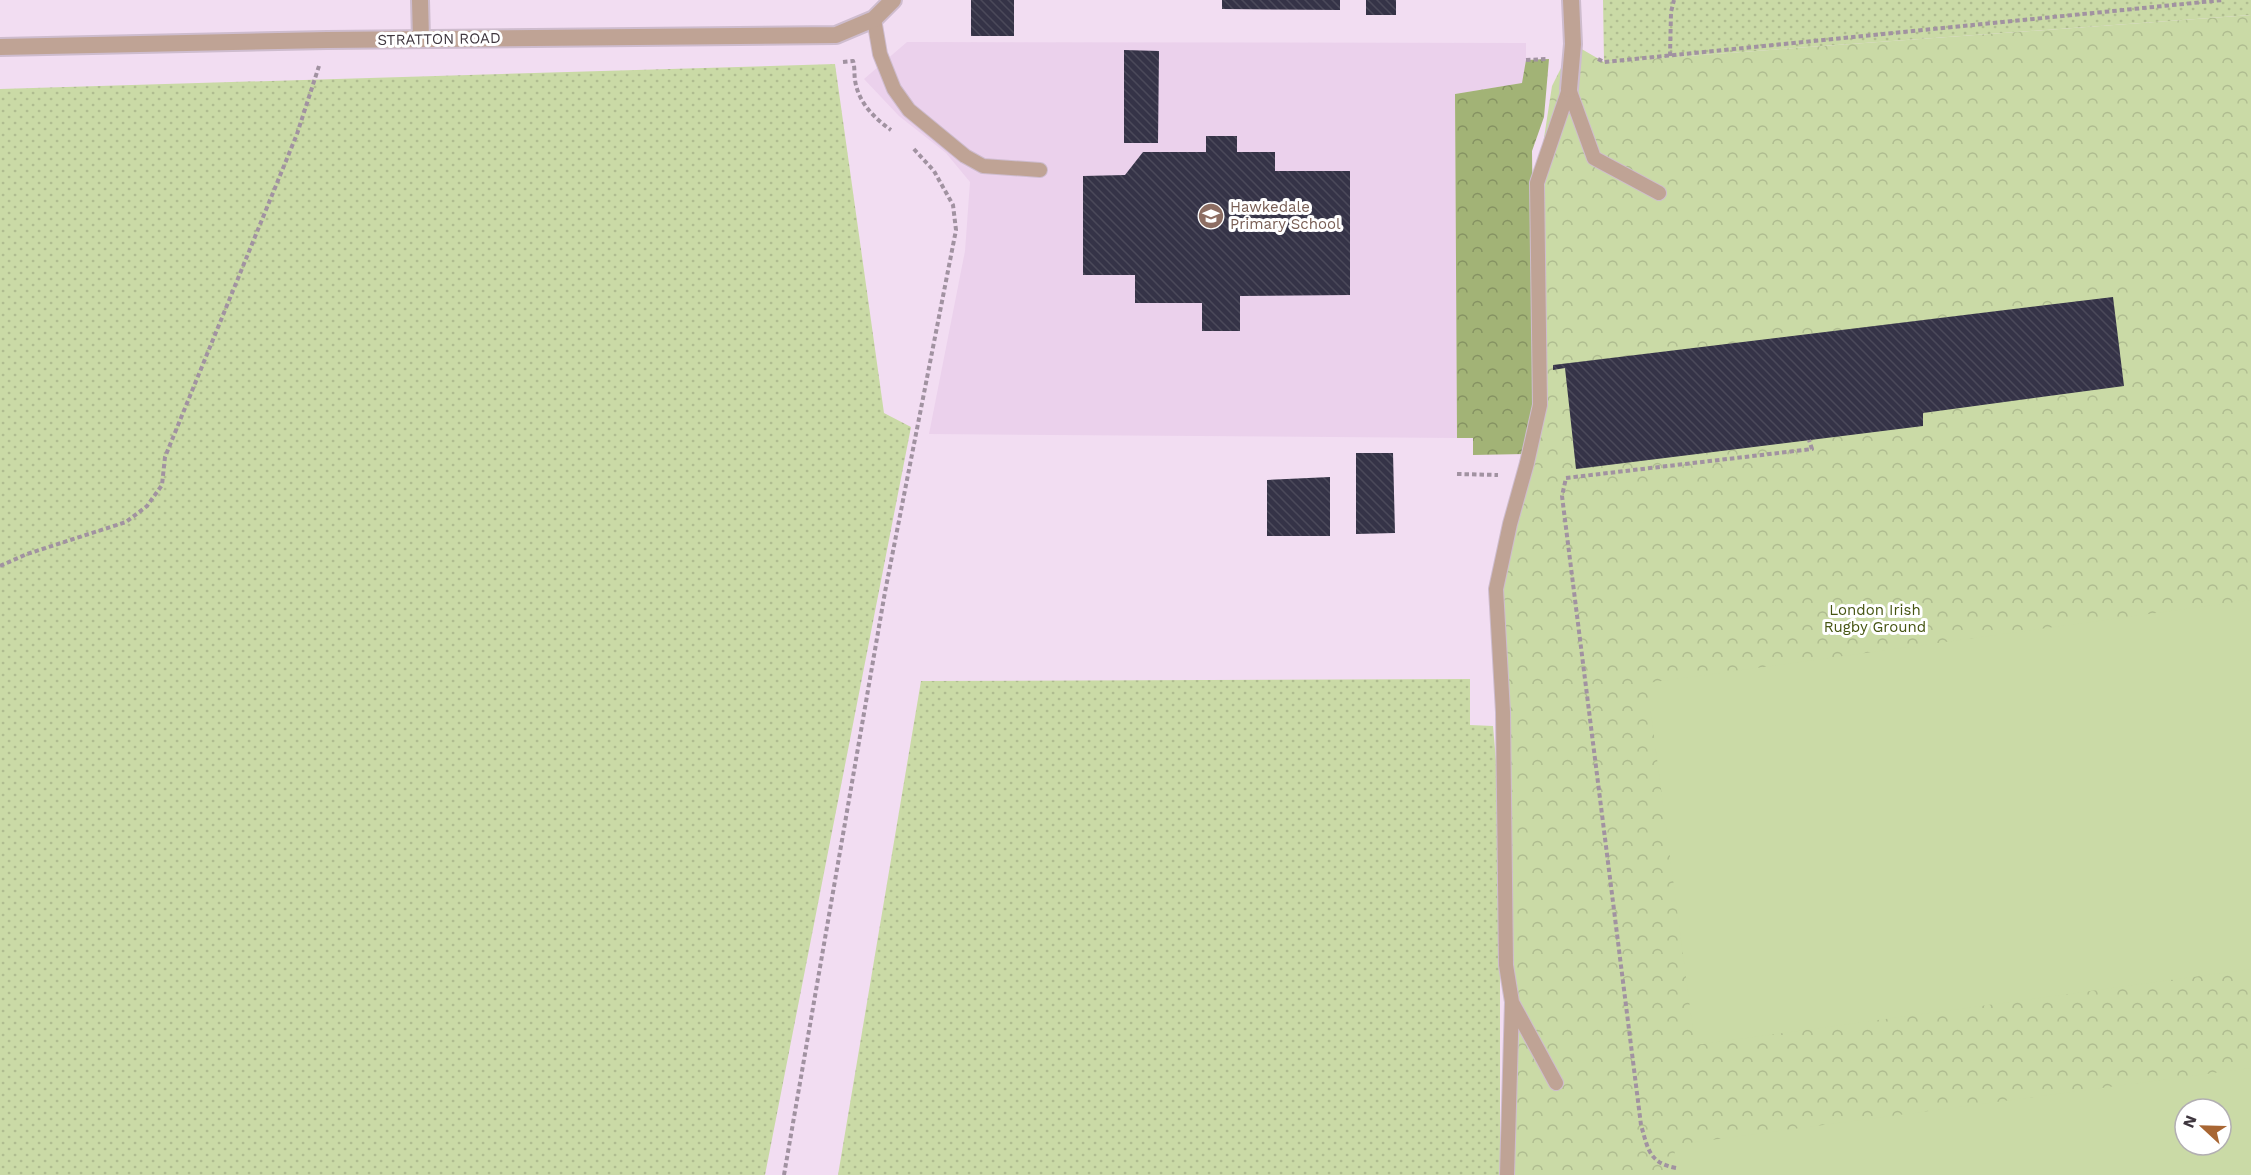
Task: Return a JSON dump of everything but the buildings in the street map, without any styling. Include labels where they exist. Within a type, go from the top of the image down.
[{"type":"street","points":[[420,0],[421,39]]},
{"type":"street","points":[[874,19],[893,0]]},
{"type":"street","points":[[1569,88],[1573,44],[1571,0]]},
{"type":"street","name":"STRATTON ROAD","points":[[0,46],[836,35],[874,19]]},
{"type":"lane","points":[[874,19],[880,54],[894,89],[909,110],[965,156],[983,166],[1040,170]]},
{"type":"lane","points":[[1569,88],[1594,158],[1659,193]]},
{"type":"lane","points":[[1507,1175],[1512,1002],[1506,965],[1503,712],[1496,589],[1540,405],[1537,183],[1569,88]]},
{"type":"lane","points":[[1512,1002],[1556,1083]]},
{"type":"path","points":[[1670,56],[1671,12],[1674,0]]},
{"type":"path","points":[[1573,44],[1604,62],[2223,0]]},
{"type":"path","points":[[836,35],[843,62],[853,61],[854,79],[862,100],[877,120],[893,131]]},
{"type":"path","points":[[0,566],[27,554],[126,522],[147,506],[162,485],[165,457],[297,134],[327,40]]},
{"type":"path","points":[[784,1175],[885,592],[956,230],[953,205],[939,179],[910,145]]},
{"type":"path","points":[[1676,1168],[1664,1166],[1649,1153],[1641,1125],[1562,495],[1566,478],[1812,449],[1809,440]]},
{"type":"path","points":[[1457,474],[1524,476]]},
{"type":"shaded area","name":"Hawkedale Primary School","points":[[907,42],[1526,43],[1523,83],[1455,94],[1457,438],[929,434],[965,251],[970,182],[946,153],[899,116],[864,79]]},
{"type":"green space","points":[[1603,0],[2251,0],[2251,15],[1604,62]]},
{"type":"green space","name":"London Irish Rugby Ground","points":[[2251,15],[2251,1175],[1507,1175],[1512,1002],[1496,589],[1540,405],[1537,183],[1552,86],[1573,44],[1604,62]]},
{"type":"green space","points":[[1549,59],[1544,117],[1532,151],[1535,398],[1528,454],[1473,455],[1473,438],[1457,438],[1455,94],[1522,83],[1526,60]]},
{"type":"green space","points":[[835,64],[884,413],[911,427],[765,1175],[0,1175],[0,89]]},
{"type":"green space","points":[[2251,600],[2251,969],[1695,1045],[1647,683]]},
{"type":"green space","points":[[1470,679],[1470,725],[1493,726],[1500,807],[1500,1175],[838,1175],[921,681]]},
{"type":"green space","points":[[2251,1068],[2251,1175],[1677,1175],[1674,1145]]},
{"type":"place","name":"Hawkedale Primary School","points":[[1211,216]]}]
